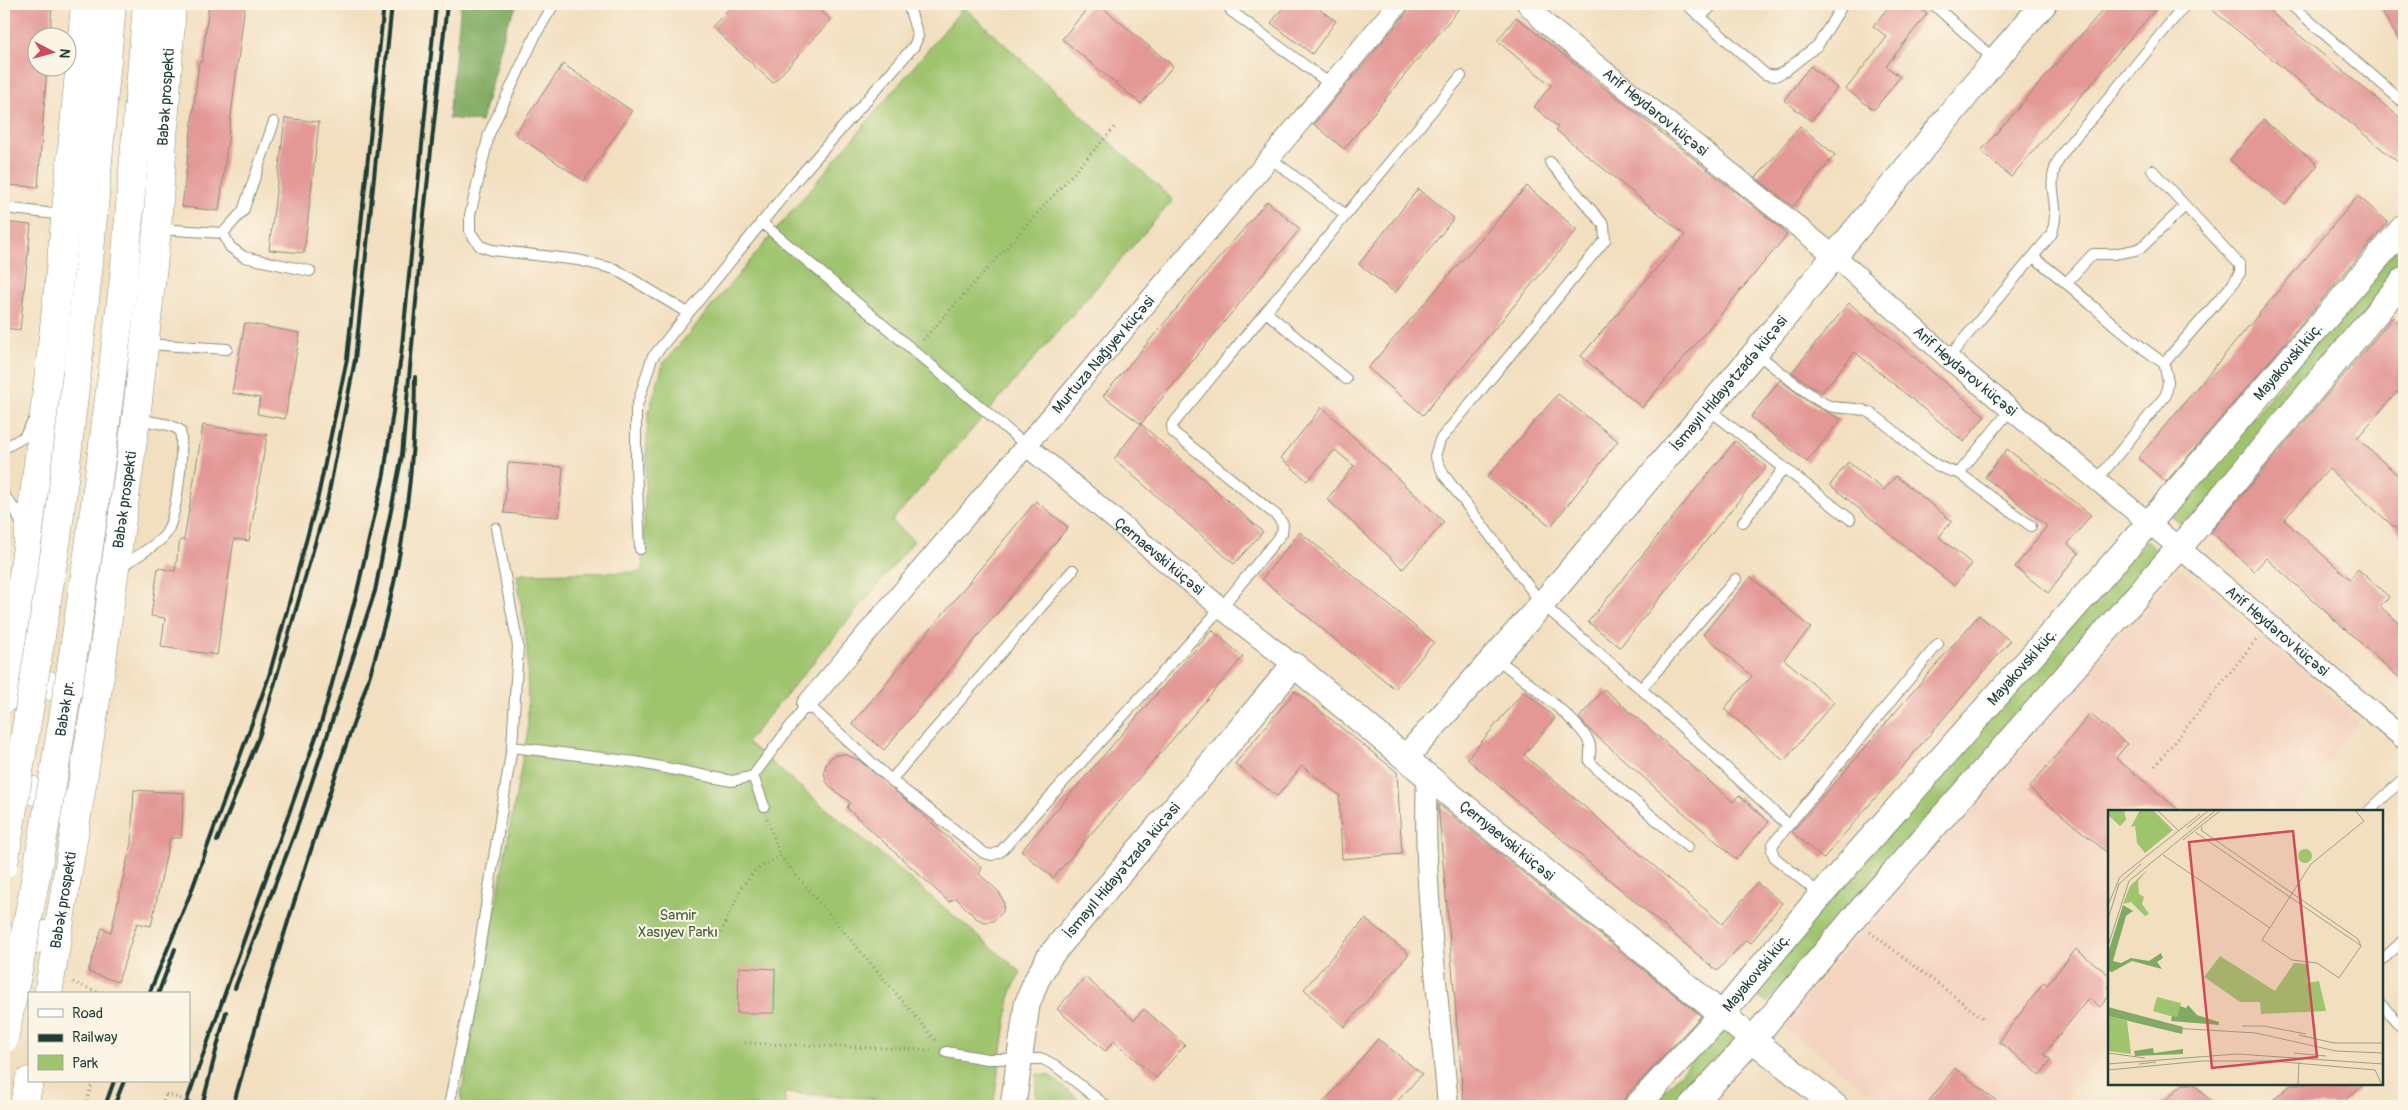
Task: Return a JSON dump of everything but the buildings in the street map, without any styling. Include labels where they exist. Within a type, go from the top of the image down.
[{"type":"main road","points":[[4,699],[26,554],[49,376],[67,216],[85,4]]},
{"type":"main road","points":[[4,864],[58,538],[77,370],[112,4]]},
{"type":"main road","name":"Babək prospekti","points":[[112,375],[124,277],[147,4]]},
{"type":"main road","name":"Babək prospekti","points":[[50,984],[116,570],[136,419],[157,228],[172,4]]},
{"type":"main road","name":"Babək pr.","points":[[4,1039],[32,902],[69,684],[91,542],[112,375]]},
{"type":"main road","points":[[14,636],[25,671],[41,685],[57,687],[74,685],[85,679],[93,670],[104,642]]},
{"type":"main road","points":[[4,791],[29,790],[54,797],[67,813],[74,835]]},
{"type":"main road","points":[[4,939],[27,943],[41,938],[52,929],[61,915]]},
{"type":"main road","points":[[24,1106],[29,1082]]},
{"type":"street","name":"Murtuza Nağıyev küçəsi","points":[[806,704],[1027,446],[1398,4]]},
{"type":"street","name":"Arif Heydərov küçəsi","points":[[1527,4],[1547,25],[1834,256],[1948,358],[2149,523],[2404,738]]},
{"type":"street","name":"İsmayıl Hidayətzadə küçəsi","points":[[1406,757],[1542,604],[1755,352],[1995,60],[2044,4]]},
{"type":"street","name":"Mayakovski küç.","points":[[1637,1106],[1723,1014],[1822,895],[2149,523],[2404,227]]},
{"type":"street","points":[[1691,1106],[1753,1040],[1853,919],[2179,548],[2404,280]]},
{"type":"street","name":"Çernaevski küçəsi","points":[[1027,446],[1222,608],[1294,665]]},
{"type":"street","name":"İsmayıl Hidayətzadə küçəsi","points":[[1013,1106],[1026,1005],[1036,981],[1050,956],[1294,665]]},
{"type":"street","name":"Çernyaevski küçəsi","points":[[1294,665],[1427,776],[1835,1106]]},
{"type":"street","points":[[1427,776],[1426,800],[1431,918],[1448,1106]]},
{"type":"lane","points":[[554,4],[536,34],[490,134],[470,215],[470,232],[480,246],[492,250],[578,260],[615,269],[688,313]]},
{"type":"lane","points":[[640,549],[636,466],[636,409],[652,358],[761,222],[914,46],[918,36],[908,4]]},
{"type":"lane","points":[[1230,4],[1231,11],[1330,84]]},
{"type":"lane","points":[[1686,4],[1702,15],[1765,74],[1775,76],[1785,71],[1818,45],[1843,4]]},
{"type":"lane","points":[[1702,15],[1714,4]]},
{"type":"lane","points":[[1933,4],[1995,60]]},
{"type":"lane","points":[[1948,358],[2051,235],[2056,221],[2057,208],[2053,188],[2056,167],[2073,141],[2186,4]]},
{"type":"lane","points":[[2290,4],[2404,104]]},
{"type":"lane","points":[[512,747],[636,762],[732,781],[753,776],[806,704],[891,780],[984,853],[1000,852],[1222,608],[1282,533],[1283,524],[1277,516],[1173,432],[1172,425],[1462,76]]},
{"type":"lane","points":[[223,234],[243,212],[274,122]]},
{"type":"lane","points":[[1270,158],[1346,215]]},
{"type":"lane","points":[[1550,162],[1604,225],[1605,240],[1440,440],[1435,456],[1444,475],[1542,604],[1641,689],[1788,825]]},
{"type":"lane","points":[[2152,170],[2184,207],[2240,265],[2240,273],[2232,285],[2164,363]]},
{"type":"lane","points":[[2067,282],[2094,254],[2127,253],[2142,247],[2184,207]]},
{"type":"lane","points":[[4,208],[67,216]]},
{"type":"lane","points":[[761,222],[913,352],[1027,446]]},
{"type":"lane","points":[[157,228],[223,234]]},
{"type":"lane","points":[[223,234],[230,247],[244,257],[310,271]]},
{"type":"lane","points":[[2033,257],[2067,282],[2137,345],[2164,363],[2168,381],[2166,395],[2097,480]]},
{"type":"lane","points":[[1266,312],[1346,379]]},
{"type":"lane","points":[[145,344],[227,349]]},
{"type":"lane","points":[[1755,352],[1829,406],[1867,412],[1888,426],[1934,464],[1944,470],[1959,473],[2031,526]]},
{"type":"lane","points":[[4,448],[24,438],[35,418],[49,376]]},
{"type":"lane","points":[[1706,408],[1850,519]]},
{"type":"lane","points":[[1959,473],[2010,409]]},
{"type":"lane","points":[[116,570],[164,536],[172,524],[174,515],[183,444],[180,430],[169,425],[136,419]]},
{"type":"lane","points":[[1743,522],[1784,468]]},
{"type":"lane","points":[[4,495],[16,511],[22,526],[26,554]]},
{"type":"lane","points":[[449,1106],[476,968],[512,747],[518,646],[496,528]]},
{"type":"lane","points":[[891,780],[1073,570]]},
{"type":"lane","points":[[1641,689],[1736,579]]},
{"type":"lane","points":[[1822,895],[1775,858],[1772,851],[1773,844],[1938,644]]},
{"type":"lane","points":[[1495,657],[1565,713],[1587,738],[1590,746],[1590,762],[1688,847]]},
{"type":"lane","points":[[753,776],[764,806]]},
{"type":"lane","points":[[2370,810],[2404,778]]},
{"type":"lane","points":[[2383,959],[2404,940]]},
{"type":"lane","points":[[2383,1006],[2404,1030]]},
{"type":"lane","points":[[946,1052],[987,1060],[1043,1059],[1050,1062],[1106,1106]]},
{"type":"path","points":[[913,352],[1115,127]]},
{"type":"path","points":[[2154,766],[2269,625]]},
{"type":"path","points":[[764,806],[780,856],[946,1052]]},
{"type":"path","points":[[719,936],[742,886],[756,870],[780,856]]},
{"type":"path","points":[[1853,919],[1984,1019]]},
{"type":"path","points":[[50,984],[92,992]]},
{"type":"path","points":[[745,1043],[912,1048],[946,1052]]},
{"type":"path","points":[[85,1106],[93,1082]]},
{"type":"path","points":[[162,1106],[166,1094],[205,1106]]},
{"type":"shaded area","points":[[2179,567],[2360,720],[2291,810],[2108,810],[2108,1045],[2061,1106],[1885,1106],[1782,1025]]},
{"type":"green space","points":[[461,4],[518,4],[507,24],[481,122],[449,118]]},
{"type":"green space","name":"Samir Xasıyev Parkı","points":[[964,7],[1173,200],[892,521],[914,541],[747,742],[1021,972],[1011,992],[993,1106],[784,1093],[786,1106],[462,1106],[461,1096],[528,729],[527,649],[517,574],[642,572],[648,415],[663,364]]},
{"type":"green space","points":[[2404,239],[2404,268],[2186,528],[2170,515]]},
{"type":"green space","points":[[2147,540],[2163,555],[1767,1003],[1752,990]]},
{"type":"green space","points":[[1725,1024],[1740,1038],[1678,1106],[1651,1106]]},
{"type":"green space","points":[[1037,1074],[1049,1075],[1087,1106],[1035,1106]]},
{"type":"railway","points":[[150,992],[191,892],[269,676],[317,501],[347,359],[384,4]]},
{"type":"railway","points":[[217,841],[260,734],[327,502],[355,360],[392,4]]},
{"type":"railway","points":[[185,1106],[322,720],[356,596],[384,474],[401,356],[436,4]]},
{"type":"railway","points":[[235,988],[296,830],[375,591],[402,455],[424,214],[447,4]]},
{"type":"railway","points":[[233,1106],[291,913],[370,676],[393,589],[405,519],[413,448],[415,377]]},
{"type":"railway","points":[[159,992],[175,949]]},
{"type":"railway","points":[[202,1106],[226,1012]]},
{"type":"railway","points":[[105,1106],[114,1082]]},
{"type":"railway","points":[[114,1106],[124,1082]]}]
